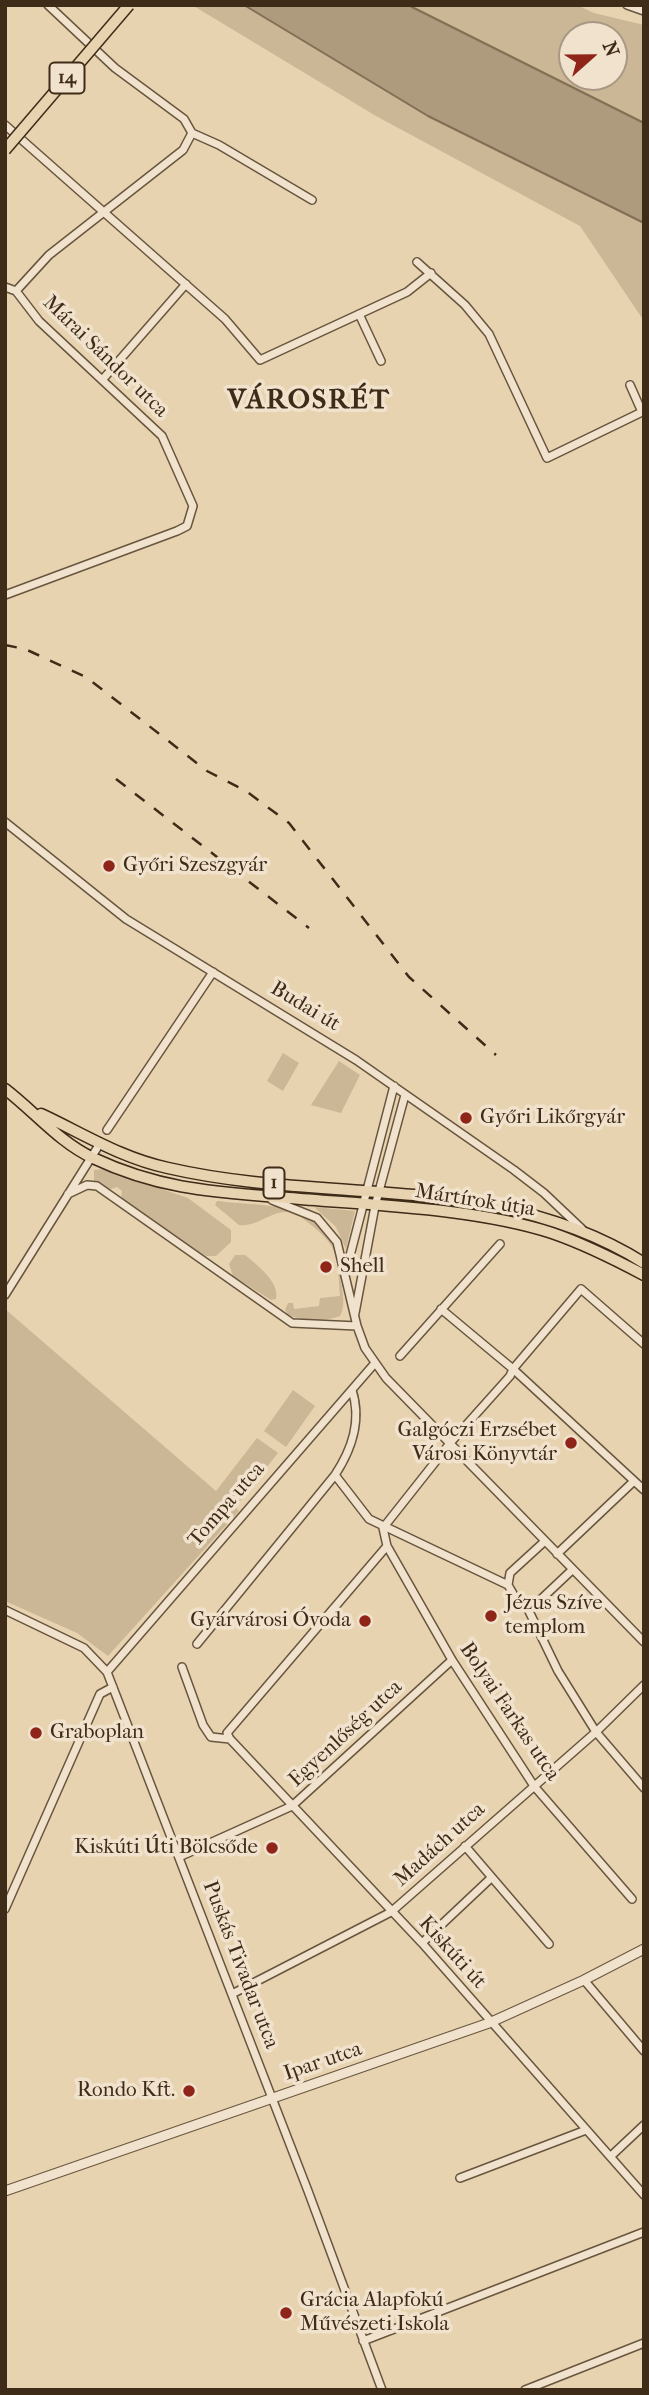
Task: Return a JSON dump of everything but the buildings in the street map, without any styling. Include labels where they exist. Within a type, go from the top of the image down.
[{"type":"main road","name":"14","points":[[5,150],[129,5]]},
{"type":"main road","name":"1","points":[[5,1089],[63,1140],[92,1157],[134,1175],[179,1188],[375,1206]]},
{"type":"main road","name":"1","points":[[32,1110],[99,1145],[135,1160],[183,1171],[379,1192]]},
{"type":"main road","name":"Mártírok útja","points":[[379,1192],[486,1203],[537,1214],[582,1229],[644,1263]]},
{"type":"main road","name":"Mártírok útja","points":[[375,1206],[481,1217],[532,1227],[575,1242],[644,1275]]},
{"type":"street","points":[[48,5],[109,63],[187,122],[192,133],[219,145],[312,200]]},
{"type":"street","points":[[627,5],[644,11]]},
{"type":"street","points":[[5,125],[106,211],[232,325],[260,360],[407,292],[431,273]]},
{"type":"street","points":[[5,287],[16,291],[48,255],[183,150],[192,133]]},
{"type":"street","points":[[417,262],[465,305],[489,334],[547,458],[642,412],[630,385]]},
{"type":"street","points":[[103,379],[186,284]]},
{"type":"street","name":"Márai Sándor utca","points":[[5,596],[72,573],[187,526],[193,506],[162,436],[39,320],[16,291]]},
{"type":"street","points":[[359,314],[381,361]]},
{"type":"street","name":"Budai út","points":[[5,822],[126,919],[339,1049],[394,1086],[544,1193],[582,1229]]},
{"type":"street","points":[[107,1130],[213,972]]},
{"type":"street","points":[[345,1272],[394,1086]]},
{"type":"street","points":[[356,1321],[375,1206],[405,1094]]},
{"type":"street","points":[[5,1295],[99,1145]]},
{"type":"street","points":[[68,1195],[87,1185],[103,1190],[292,1323],[356,1321]]},
{"type":"street","points":[[258,1196],[317,1218],[337,1242],[356,1321],[375,1363],[386,1378],[644,1642]]},
{"type":"street","points":[[400,1356],[500,1244]]},
{"type":"street","points":[[383,1528],[451,1442],[510,1376],[580,1289],[644,1344]]},
{"type":"street","points":[[441,1309],[513,1369],[644,1490]]},
{"type":"street","name":"Tompa utca","points":[[107,1672],[375,1363]]},
{"type":"street","points":[[197,1644],[335,1475],[350,1452],[356,1428],[357,1405],[352,1390]]},
{"type":"street","points":[[335,1475],[369,1519],[383,1528],[508,1585],[515,1597],[526,1605],[558,1671],[596,1732],[644,1788]]},
{"type":"street","points":[[557,1554],[634,1481]]},
{"type":"street","name":"Bolyai Farkas utca","points":[[383,1528],[387,1546],[452,1660],[534,1786],[632,1899]]},
{"type":"street","points":[[508,1585],[510,1573],[545,1541]]},
{"type":"street","points":[[228,1736],[387,1546]]},
{"type":"street","points":[[526,1605],[537,1603],[572,1570]]},
{"type":"street","points":[[5,1610],[84,1648],[107,1672]]},
{"type":"street","name":"Egyenlőség utca","points":[[179,1857],[292,1807],[452,1660]]},
{"type":"street","name":"Kiskúti út","points":[[182,1667],[203,1725],[211,1737],[228,1736],[390,1912],[422,1943],[489,2023],[644,2195]]},
{"type":"street","name":"Puskás Tivadar utca","points":[[107,1672],[382,2390]]},
{"type":"street","name":"Madách utca","points":[[232,1994],[390,1912],[596,1732],[644,1685]]},
{"type":"street","points":[[5,1909],[100,1694],[113,1687]]},
{"type":"street","points":[[465,1846],[549,1944]]},
{"type":"street","points":[[422,1943],[491,1878]]},
{"type":"street","name":"Ipar utca","points":[[5,2190],[489,2023],[584,1980],[644,1949]]},
{"type":"street","points":[[584,1980],[644,2051]]},
{"type":"street","points":[[611,2156],[644,2125]]},
{"type":"street","points":[[460,2178],[586,2130]]},
{"type":"street","points":[[363,2341],[644,2232]]},
{"type":"street","points":[[525,2390],[644,2343]]},
{"type":"shaded area","points":[[192,5],[244,5],[428,116],[644,223],[644,321],[580,226],[376,116]]},
{"type":"shaded area","points":[[244,5],[408,5],[558,80],[558,91],[580,91],[644,123],[644,223],[428,116]]},
{"type":"shaded area","points":[[408,5],[577,5],[594,13],[627,21],[558,21],[558,80]]},
{"type":"shaded area","points":[[628,21],[644,25],[644,123],[580,91],[628,91]]},
{"type":"shaded area","points":[[283,1053],[299,1063],[283,1091],[267,1081]]},
{"type":"shaded area","points":[[339,1061],[360,1075],[341,1113],[311,1105]]},
{"type":"shaded area","points":[[102,1169],[188,1198],[231,1230],[231,1242],[216,1256],[206,1256],[196,1251],[121,1200],[122,1191],[117,1187],[108,1190],[94,1182],[94,1170]]},
{"type":"shaded area","points":[[217,1201],[280,1207],[313,1220],[325,1232],[335,1250],[343,1295],[340,1316],[308,1320],[288,1315],[285,1310],[288,1303],[293,1303],[294,1309],[319,1306],[320,1298],[340,1296],[335,1255],[320,1233],[290,1212],[274,1214],[252,1224],[239,1225],[215,1205]]},
{"type":"shaded area","points":[[314,1207],[355,1211],[346,1249],[336,1227]]},
{"type":"shaded area","points":[[235,1255],[245,1255],[266,1274],[275,1286],[276,1299],[271,1300],[233,1276],[229,1264]]},
{"type":"shaded area","points":[[5,1309],[216,1491],[257,1438],[278,1453],[235,1507],[239,1511],[108,1656],[77,1633],[5,1601]]},
{"type":"shaded area","points":[[293,1390],[315,1406],[286,1447],[264,1431]]},
{"type":"railway","points":[[5,645],[25,649],[86,677],[207,771],[246,791],[289,823],[409,977],[496,1055]]},
{"type":"railway","points":[[116,779],[309,928]]},
{"type":"place","name":"Győri Szeszgyár","points":[[109,866]]},
{"type":"place","name":"Győri Likőrgyár","points":[[466,1118]]},
{"type":"place","name":"Shell","points":[[326,1267]]},
{"type":"place","name":"Galgóczi Erzsébet Városi Könyvtár","points":[[571,1443]]},
{"type":"place","name":"Jézus Szíve templom","points":[[491,1616]]},
{"type":"place","name":"Gyárvárosi Óvoda","points":[[365,1621]]},
{"type":"place","name":"Graboplan","points":[[36,1733]]},
{"type":"place","name":"Kiskúti Úti Bölcsőde","points":[[272,1848]]},
{"type":"place","name":"Rondo Kft.","points":[[189,2091]]},
{"type":"place","name":"Grácia Alapfokú Művészeti Iskola","points":[[286,2313]]},
{"type":"district","name":"VÁROSRÉT","points":[[309,401]]}]
